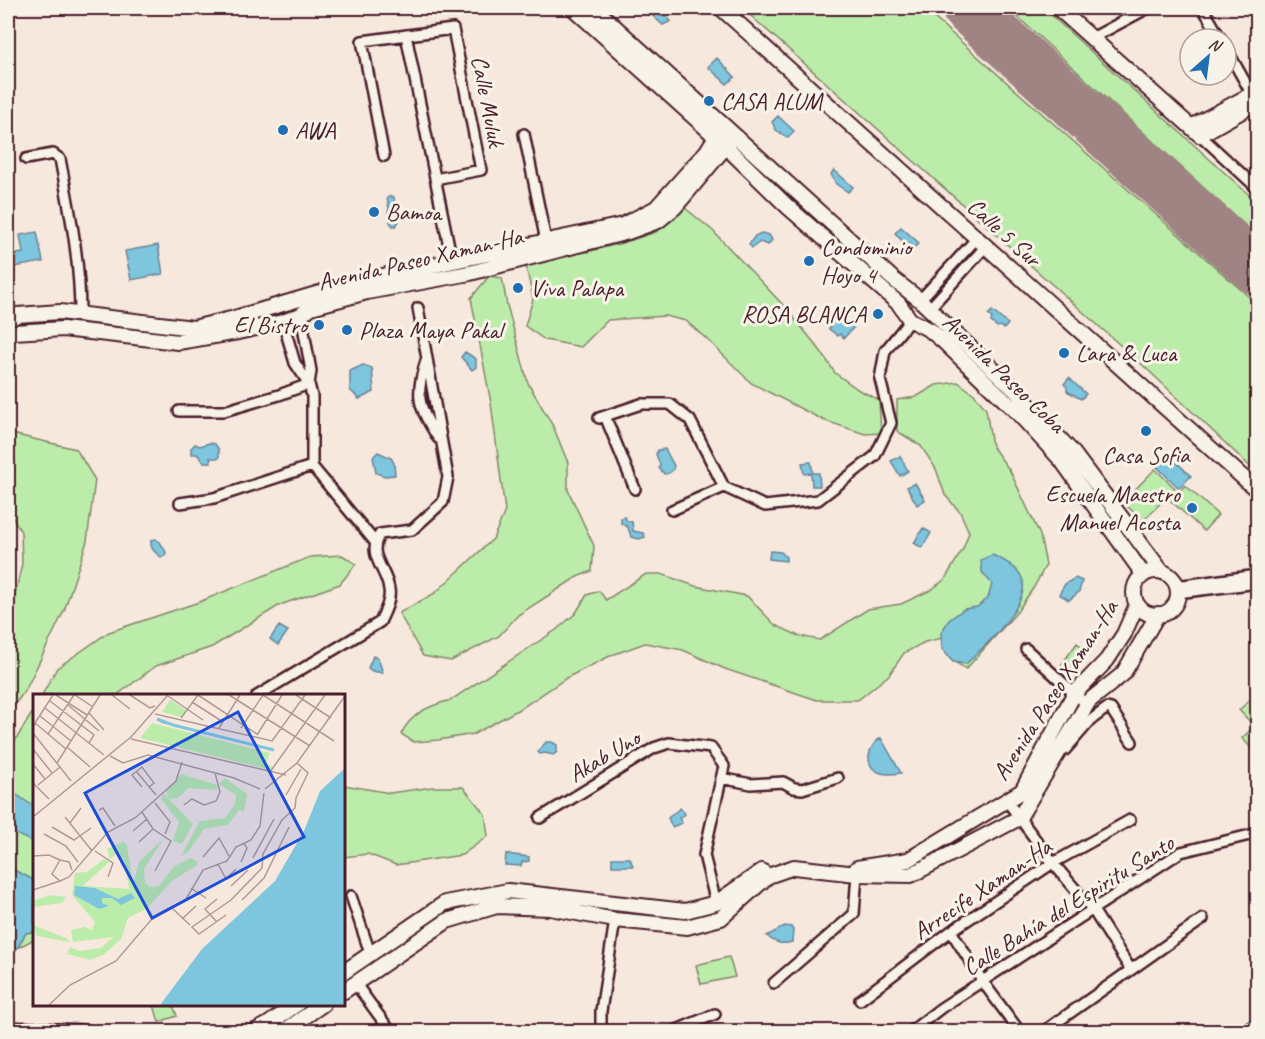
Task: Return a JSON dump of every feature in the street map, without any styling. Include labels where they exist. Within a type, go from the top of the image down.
[{"type":"main road","name":"Avenida Paseo Coba","points":[[573,8],[719,131]]},
{"type":"main road","name":"Avenida Paseo Coba","points":[[594,8],[730,142],[788,207],[899,303],[910,320],[947,335],[1016,391],[1072,453],[1162,572]]},
{"type":"main road","name":"Calle 5 Sur","points":[[721,8],[1257,491]]},
{"type":"main road","points":[[1058,8],[1196,131],[1256,99]]},
{"type":"main road","name":"Avenida Paseo Xaman-Ha","points":[[8,319],[17,315],[60,312],[193,328],[364,280],[623,225],[656,208],[707,151],[719,131]]},
{"type":"main road","name":"Avenida Paseo Coba","points":[[730,142],[924,304],[947,335],[1062,461],[1143,574]]},
{"type":"main road","name":"Avenida Paseo Xaman-Ha","points":[[8,335],[14,332],[63,329],[178,342],[282,322],[301,315],[311,307],[367,292],[470,273],[628,232],[658,221],[675,207],[730,142]]},
{"type":"main road","points":[[883,290],[893,279]]},
{"type":"main road","points":[[235,318],[238,332]]},
{"type":"main road","points":[[1162,572],[1168,575],[1177,590],[1176,600],[1169,610],[1158,614],[1146,612],[1137,604],[1134,587],[1143,574],[1162,572]]},
{"type":"main road","name":"Avenida Paseo Xaman-Ha","points":[[345,971],[445,903],[508,891],[685,911],[716,903],[766,868],[788,860],[856,868],[908,860],[1022,791],[1074,694],[1107,660],[1124,634],[1137,604]]},
{"type":"main road","name":"Avenida Paseo Xaman-Ha","points":[[350,987],[447,921],[497,906],[550,908],[615,920],[687,927],[721,918],[768,876],[794,867],[857,874],[911,875],[1019,818],[1087,705],[1123,674],[1158,614]]},
{"type":"main road","points":[[574,913],[575,898]]},
{"type":"main road","points":[[647,923],[648,907]]},
{"type":"main road","points":[[382,946],[391,958]]},
{"type":"main road","points":[[253,1032],[296,1006]]},
{"type":"main road","points":[[282,1032],[321,1006]]},
{"type":"main road","points":[[8,1029],[82,1032]]},
{"type":"street","points":[[1092,38],[1132,11],[1148,8]]},
{"type":"street","points":[[1203,8],[1214,27]]},
{"type":"street","name":"Calle Muluk","points":[[406,35],[453,29],[482,170],[435,179]]},
{"type":"street","points":[[384,156],[362,41],[406,35],[452,261]]},
{"type":"street","points":[[1238,68],[1256,99]]},
{"type":"street","points":[[1196,131],[1257,189]]},
{"type":"street","points":[[524,134],[546,241]]},
{"type":"street","points":[[26,159],[52,154],[60,159],[76,242],[80,314]]},
{"type":"street","points":[[924,304],[981,242]]},
{"type":"street","points":[[260,694],[380,622],[388,604],[389,589],[374,551],[375,542],[380,534],[412,531],[443,502],[448,477],[418,308]]},
{"type":"street","points":[[301,315],[311,371],[309,384]]},
{"type":"street","points":[[635,489],[602,417],[640,404],[670,404],[690,420],[724,487],[765,506],[818,500],[875,456],[891,423],[880,379],[885,351],[910,320]]},
{"type":"street","points":[[282,322],[295,363],[309,384],[312,396],[312,466],[375,542]]},
{"type":"street","points":[[427,360],[419,393],[419,404],[441,442]]},
{"type":"street","points":[[179,411],[224,411],[309,384]]},
{"type":"street","points":[[180,503],[214,498],[312,466]]},
{"type":"street","points":[[672,510],[724,487]]},
{"type":"street","points":[[1177,590],[1257,575]]},
{"type":"street","points":[[1177,590],[1257,583]]},
{"type":"street","points":[[1026,650],[1087,705]]},
{"type":"street","points":[[1048,770],[1091,720],[1107,708],[1111,709],[1132,742]]},
{"type":"street","name":"Akab Uno","points":[[540,818],[654,748],[669,743],[711,748],[724,766],[704,855],[716,903]]},
{"type":"street","points":[[721,778],[751,784],[783,782],[802,789],[838,778]]},
{"type":"street","points":[[1006,801],[1053,863],[1093,910],[1131,970]]},
{"type":"street","name":"Arrecife Xaman-Ha","points":[[860,1000],[951,931],[1053,863],[1130,820]]},
{"type":"street","name":"Calle Bahía del Espiritu Santo","points":[[910,1032],[941,1008],[1181,852],[1257,833]]},
{"type":"street","points":[[774,983],[854,914],[857,874]]},
{"type":"street","points":[[351,896],[369,955]]},
{"type":"street","points":[[1043,1032],[1203,919]]},
{"type":"street","points":[[601,1032],[601,1011],[615,920]]},
{"type":"street","points":[[951,931],[983,982],[1020,1032]]},
{"type":"street","points":[[350,987],[391,1032]]},
{"type":"street","points":[[672,1032],[715,1014]]},
{"type":"green space","points":[[742,8],[923,8],[1257,304],[1257,473],[1148,370]]},
{"type":"green space","points":[[1008,8],[1043,8],[1257,202],[1257,231],[1254,234]]},
{"type":"green space","points":[[685,208],[712,230],[785,307],[820,350],[835,373],[859,390],[879,400],[881,433],[865,434],[823,420],[751,383],[686,321],[665,316],[608,320],[581,347],[545,340],[525,326],[533,299],[526,266],[554,257],[622,243],[656,232]]},
{"type":"green space","points":[[489,276],[502,278],[528,383],[553,426],[568,463],[568,490],[594,546],[592,571],[577,577],[518,615],[499,636],[451,661],[423,656],[399,613],[435,593],[493,539],[505,511],[491,403],[471,298]]},
{"type":"green space","points":[[958,382],[974,394],[986,409],[992,446],[1010,471],[1040,535],[1046,565],[1017,612],[966,669],[950,659],[942,638],[925,642],[904,653],[889,675],[858,700],[817,700],[725,669],[683,650],[645,643],[612,655],[568,677],[523,707],[474,734],[414,742],[401,734],[410,721],[422,711],[451,700],[556,630],[575,614],[587,595],[599,591],[606,600],[646,574],[661,574],[695,586],[747,596],[775,625],[799,636],[820,640],[868,609],[901,604],[931,590],[945,579],[963,549],[969,532],[960,512],[945,495],[936,469],[921,446],[897,431],[897,400],[916,397],[936,385]]},
{"type":"green space","points":[[8,433],[76,449],[95,480],[87,541],[64,611],[26,689],[8,714],[8,626],[22,564],[21,532],[8,509]]},
{"type":"green space","points":[[1155,469],[1175,488],[1143,521],[1123,502]]},
{"type":"green space","points":[[1185,485],[1218,515],[1204,531],[1171,501]]},
{"type":"green space","points":[[342,555],[356,564],[340,584],[280,605],[212,647],[156,666],[118,694],[43,694],[57,668],[109,632],[199,602],[310,557]]},
{"type":"green space","points":[[1077,643],[1087,651],[1071,672],[1061,665]]},
{"type":"green space","points":[[1257,694],[1257,720],[1253,725],[1239,710]]},
{"type":"green space","points":[[33,712],[33,940],[8,953],[8,752]]},
{"type":"green space","points":[[1257,724],[1257,746],[1253,750],[1242,738]]},
{"type":"green space","points":[[345,785],[390,793],[433,787],[463,787],[485,814],[488,836],[462,855],[396,865],[368,854],[345,857]]},
{"type":"green space","points":[[729,957],[735,977],[701,984],[696,965]]},
{"type":"green space","points":[[154,1006],[173,1006],[177,1016],[159,1022]]},
{"type":"water","points":[[656,8],[671,21],[663,25],[646,10]]},
{"type":"water","points":[[717,58],[735,77],[727,84],[708,67]]},
{"type":"water","points":[[778,116],[794,131],[788,138],[776,130],[772,122]]},
{"type":"water","points":[[834,170],[853,187],[848,192],[836,184],[831,174]]},
{"type":"water","points":[[394,197],[396,217],[399,221],[396,226],[390,222],[391,218],[388,213],[387,198]]},
{"type":"water","points":[[901,227],[919,243],[914,248],[909,243],[904,243],[895,233]]},
{"type":"water","points":[[37,232],[43,262],[8,268],[8,241],[10,255],[23,253],[20,235]]},
{"type":"water","points":[[761,233],[769,235],[772,240],[768,245],[760,242],[752,248],[749,244],[755,236]]},
{"type":"water","points":[[158,245],[163,274],[131,280],[125,251]]},
{"type":"water","points":[[992,311],[1008,324],[1004,329],[991,322],[992,318],[988,315]]},
{"type":"water","points":[[838,313],[854,327],[844,338],[829,329],[830,323]]},
{"type":"water","points":[[465,352],[476,359],[476,367],[472,370],[461,357]]},
{"type":"water","points":[[363,365],[372,368],[374,392],[359,399],[350,390],[350,371]]},
{"type":"water","points":[[1069,378],[1086,394],[1081,399],[1067,391],[1064,384]]},
{"type":"water","points":[[195,444],[200,446],[215,444],[219,450],[219,458],[210,458],[211,462],[204,462],[197,454],[191,454],[191,448]]},
{"type":"water","points":[[665,449],[674,466],[668,474],[664,474],[659,468],[656,454],[658,450]]},
{"type":"water","points":[[378,452],[391,458],[395,475],[385,476],[376,473],[373,457]]},
{"type":"water","points":[[1169,455],[1191,476],[1179,488],[1157,467]]},
{"type":"water","points":[[900,456],[908,471],[900,476],[891,461]]},
{"type":"water","points":[[811,462],[813,473],[819,473],[820,486],[812,486],[811,473],[804,474],[802,463]]},
{"type":"water","points":[[915,483],[925,500],[917,505],[907,487]]},
{"type":"water","points":[[625,517],[627,521],[632,522],[633,531],[643,533],[645,537],[639,539],[631,537],[628,527],[621,523],[621,518]]},
{"type":"water","points":[[923,528],[931,533],[922,548],[914,543]]},
{"type":"water","points":[[155,539],[160,542],[166,552],[165,556],[161,557],[152,548],[151,540]]},
{"type":"water","points":[[770,551],[781,552],[786,557],[786,561],[769,559]]},
{"type":"water","points":[[992,555],[1019,572],[1023,581],[1023,591],[1019,603],[1003,626],[966,664],[953,662],[942,649],[941,633],[949,620],[964,609],[977,607],[988,598],[992,584],[982,572],[981,560]]},
{"type":"water","points":[[1075,578],[1082,581],[1079,592],[1069,600],[1059,594],[1065,584]]},
{"type":"water","points":[[279,626],[288,631],[278,645],[270,639]]},
{"type":"water","points":[[373,656],[378,658],[383,673],[368,668]]},
{"type":"water","points":[[881,738],[901,773],[883,774],[871,766],[870,751]]},
{"type":"water","points":[[546,742],[557,745],[557,752],[553,755],[540,754],[538,752]]},
{"type":"water","points":[[14,793],[30,804],[33,803],[33,842],[11,831],[7,822],[8,797]]},
{"type":"water","points":[[680,808],[685,814],[679,818],[682,823],[672,827],[668,818]]},
{"type":"water","points":[[506,854],[529,857],[529,861],[522,862],[521,866],[505,865]]},
{"type":"water","points":[[612,858],[630,858],[633,866],[612,866]]},
{"type":"water","points":[[14,870],[32,879],[33,932],[26,933],[16,950],[8,951],[8,877]]},
{"type":"water","points":[[785,926],[793,930],[792,942],[779,943],[767,936]]},
{"type":"water","points":[[1257,1016],[1257,1031],[1230,1031]]},
{"type":"runway","points":[[967,8],[1258,270]]},
{"type":"place","name":"CASA ALUM","points":[[709,101]]},
{"type":"place","name":"AWA","points":[[283,130]]},
{"type":"place","name":"Bamoa","points":[[374,212]]},
{"type":"place","name":"Condominio Hoyo 4","points":[[809,261]]},
{"type":"place","name":"Viva Palapa","points":[[518,288]]},
{"type":"place","name":"ROSA BLANCA","points":[[878,314]]},
{"type":"place","name":"El Bistro","points":[[319,325]]},
{"type":"place","name":"Plaza Maya Pakal","points":[[347,330]]},
{"type":"place","name":"Lara & Luca","points":[[1064,353]]},
{"type":"place","name":"Casa Sofia","points":[[1146,431]]},
{"type":"place","name":"Escuela Maestro Manuel Acosta","points":[[1192,508]]}]
